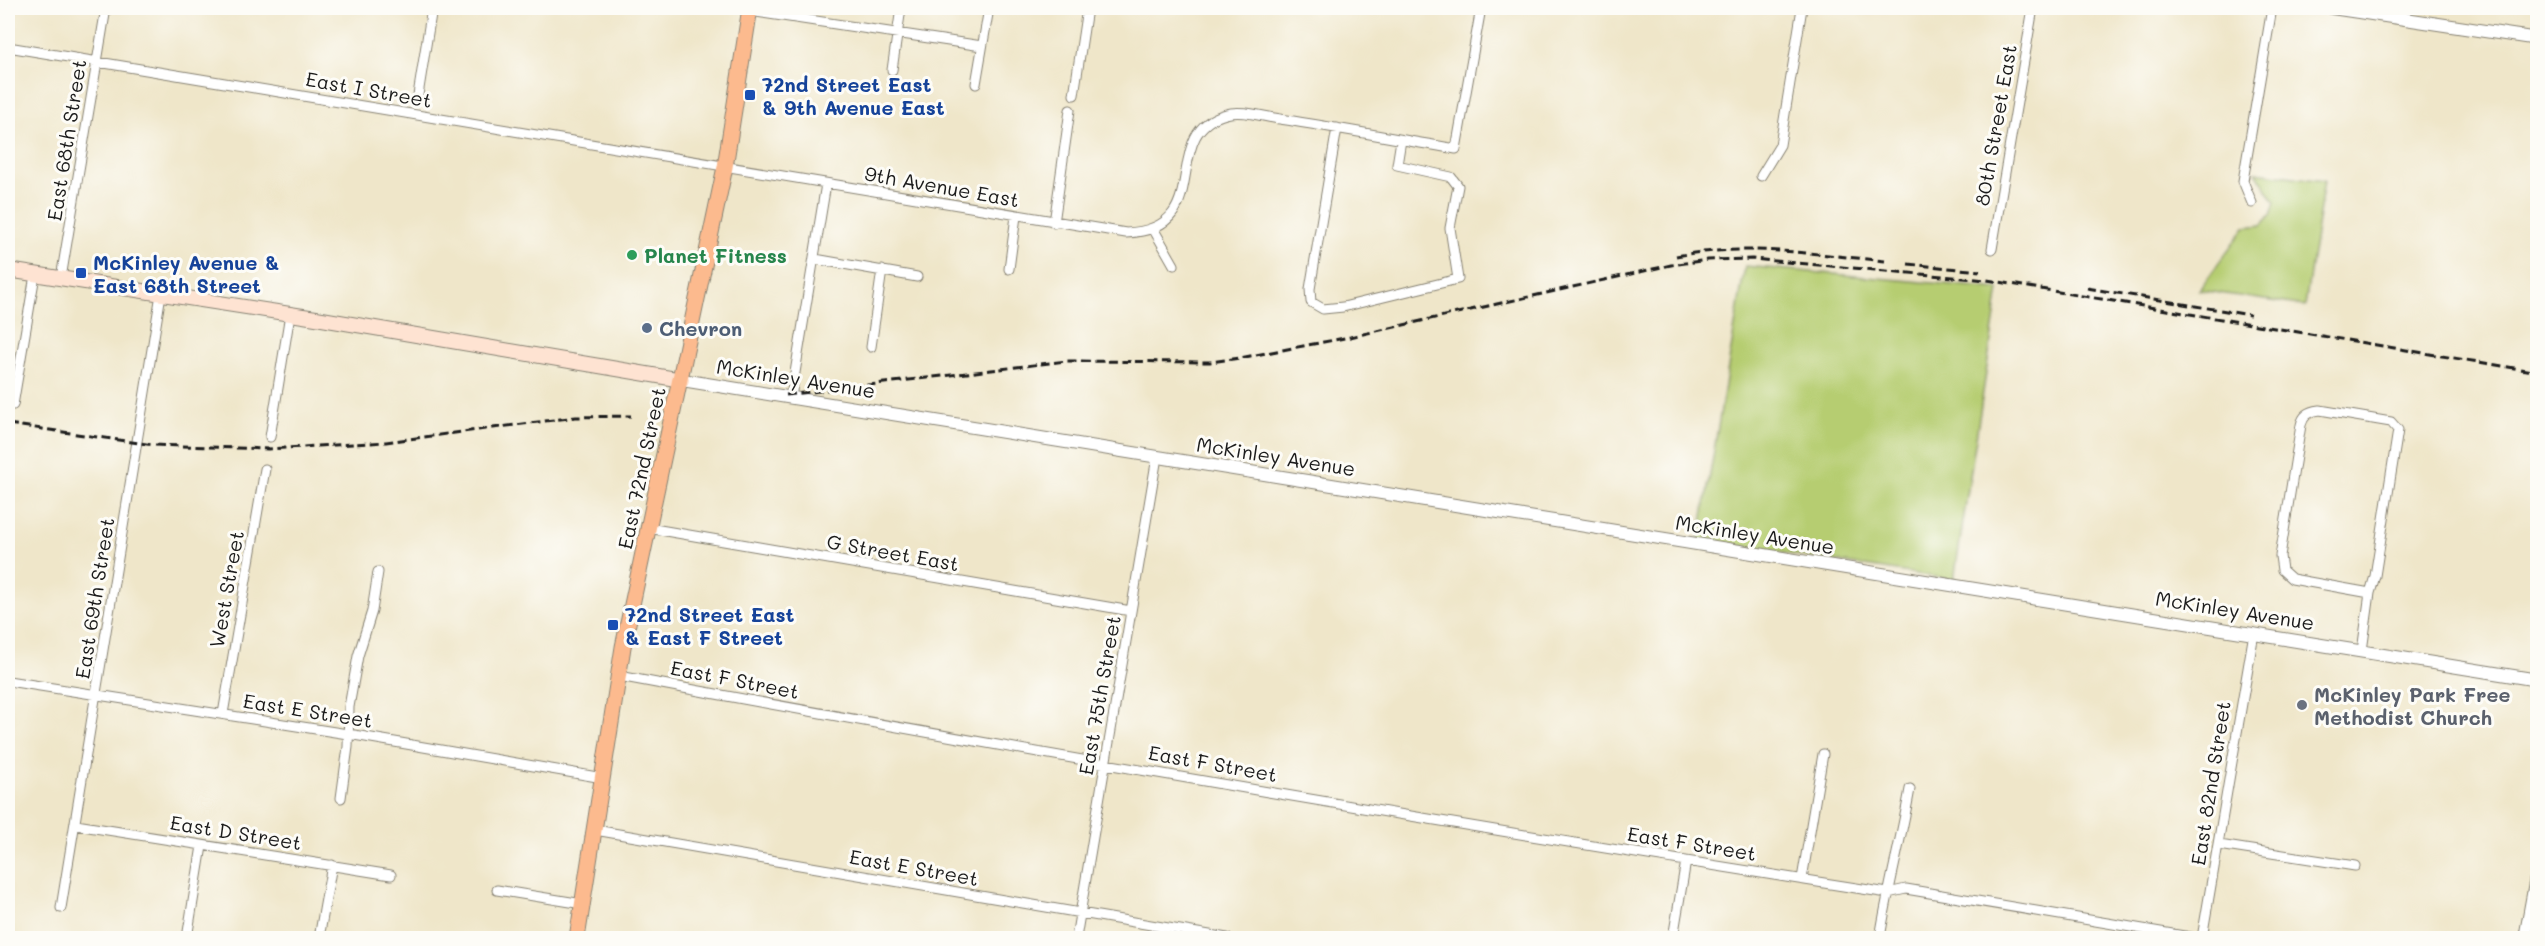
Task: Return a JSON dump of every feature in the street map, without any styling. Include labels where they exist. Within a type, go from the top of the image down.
[{"type":"main road","name":"East 72nd Street","points":[[577,939],[619,676],[725,167],[749,9]]},
{"type":"main road","name":"McKinley Avenue","points":[[8,270],[290,314],[682,380]]},
{"type":"street","name":"East 68th Street","points":[[61,278],[106,8]]},
{"type":"street","points":[[418,95],[432,8]]},
{"type":"street","points":[[892,70],[901,8]]},
{"type":"street","points":[[976,84],[989,8]]},
{"type":"street","points":[[1074,95],[1086,15],[1084,8]]},
{"type":"street","points":[[1174,265],[1154,230],[1173,215],[1179,205],[1191,147],[1200,129],[1228,113],[1337,128],[1456,149],[1480,8]]},
{"type":"street","points":[[1761,176],[1780,146],[1802,8]]},
{"type":"street","name":"80th Street East","points":[[1992,249],[2033,8]]},
{"type":"street","points":[[2253,203],[2243,181],[2271,8]]},
{"type":"street","points":[[2332,8],[2538,39]]},
{"type":"street","points":[[749,9],[982,46]]},
{"type":"street","name":"East I Street","points":[[8,47],[725,167]]},
{"type":"street","points":[[1054,223],[1070,111]]},
{"type":"street","points":[[1337,128],[1311,279],[1310,296],[1314,305],[1323,309],[1343,307],[1458,279],[1450,228],[1458,186],[1451,177],[1397,165],[1401,140]]},
{"type":"street","name":"9th Avenue East","points":[[725,167],[1126,234],[1154,230]]},
{"type":"street","points":[[791,397],[826,184]]},
{"type":"street","points":[[1009,269],[1016,216]]},
{"type":"street","points":[[815,259],[917,277]]},
{"type":"street","points":[[871,347],[882,270]]},
{"type":"street","points":[[13,405],[35,275]]},
{"type":"street","name":"East 69th Street","points":[[61,908],[161,294]]},
{"type":"street","points":[[270,437],[290,314]]},
{"type":"street","name":"McKinley Avenue","points":[[682,380],[2538,680]]},
{"type":"street","points":[[2362,651],[2370,593],[2375,576],[2398,440],[2396,426],[2385,421],[2320,410],[2306,415],[2301,425],[2280,556],[2282,570],[2292,579],[2370,593]]},
{"type":"street","name":"East 75th Street","points":[[1076,939],[1157,457]]},
{"type":"street","name":"West Street","points":[[223,714],[265,469]]},
{"type":"street","name":"G Street East","points":[[648,528],[1131,611]]},
{"type":"street","points":[[341,798],[358,656],[372,611],[378,572]]},
{"type":"street","name":"East 82nd Street","points":[[2202,939],[2254,633]]},
{"type":"street","name":"East F Street","points":[[619,676],[899,728],[1686,861],[1888,892],[1906,889],[2190,936],[2196,939]]},
{"type":"street","name":"East E Street","points":[[8,681],[347,734],[603,778]]},
{"type":"street","points":[[1802,879],[1822,754]]},
{"type":"street","points":[[1880,939],[1910,789]]},
{"type":"street","name":"East D Street","points":[[76,825],[391,875]]},
{"type":"street","name":"East E Street","points":[[595,830],[1227,939]]},
{"type":"street","points":[[2219,844],[2355,866]]},
{"type":"street","points":[[187,939],[202,846]]},
{"type":"street","points":[[1673,939],[1686,861]]},
{"type":"street","points":[[320,939],[333,865]]},
{"type":"street","points":[[2525,939],[2538,867]]},
{"type":"street","points":[[497,890],[583,904]]},
{"type":"green space","points":[[2256,172],[2324,181],[2305,306],[2199,290],[2245,227],[2262,225],[2271,215],[2275,202]]},
{"type":"green space","points":[[1745,266],[1999,289],[1954,580],[1699,540]]},
{"type":"railway","points":[[1676,256],[1702,252],[1754,250],[1885,261]]},
{"type":"railway","points":[[786,395],[1066,361],[1210,362],[1240,358],[1350,337],[1671,265],[1708,260],[1752,259],[1987,280],[2538,372]]},
{"type":"railway","points":[[1908,264],[1980,271]]},
{"type":"railway","points":[[2087,288],[2250,315]]},
{"type":"railway","points":[[8,424],[153,445],[268,449],[386,442],[576,417],[631,416]]},
{"type":"place","name":"72nd Street East & 9th Avenue East","points":[[750,95]]},
{"type":"place","name":"Planet Fitness","points":[[632,255]]},
{"type":"place","name":"McKinley Avenue & East 68th Street","points":[[81,273]]},
{"type":"place","name":"Chevron","points":[[647,328]]},
{"type":"place","name":"72nd Street East & East F Street","points":[[613,625]]},
{"type":"place","name":"McKinley Park Free Methodist Church","points":[[2302,705]]}]
